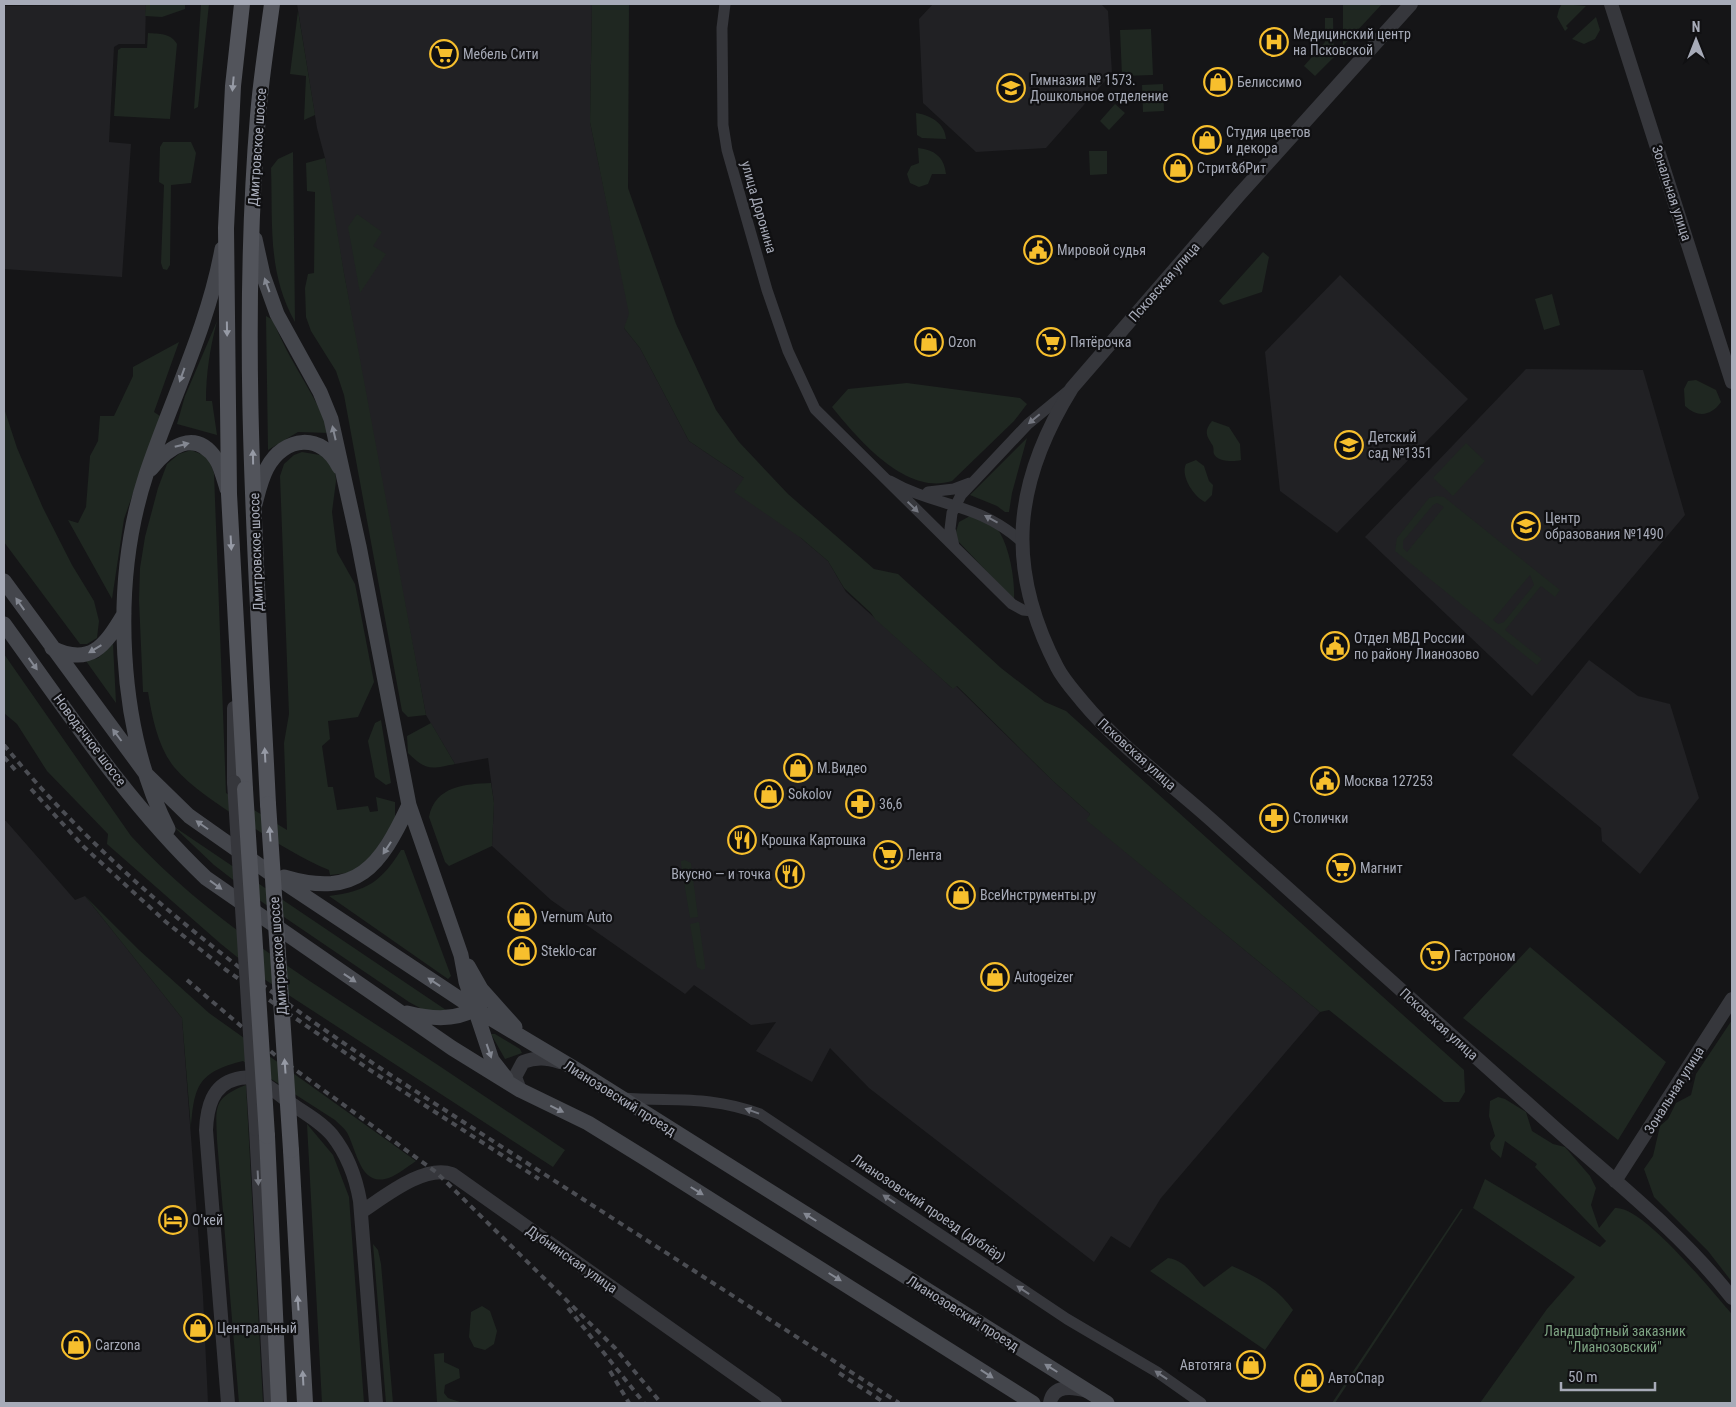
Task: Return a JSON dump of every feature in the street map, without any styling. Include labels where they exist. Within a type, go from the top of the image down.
[{"type":"main road","points":[[237,4],[238,35]]},
{"type":"main road","name":"Дмитровское шоссе","points":[[242,4],[233,86],[226,228],[229,494],[238,677],[239,785],[279,1403]]},
{"type":"main road","name":"Дмитровское шоссе","points":[[272,6],[258,118],[252,228],[250,319],[254,506],[268,804],[291,1150],[304,1403]]},
{"type":"main road","points":[[226,228],[214,288],[146,476],[132,534],[124,614],[130,706],[146,774],[158,810],[180,853],[206,878],[242,904],[452,1048],[517,1088],[588,1123],[628,1147],[1033,1403]]},
{"type":"main road","points":[[252,228],[263,275],[277,314],[320,392],[331,420],[345,480],[409,805],[461,955],[475,1009],[492,1060],[501,1074],[517,1088]]},
{"type":"main road","points":[[254,506],[267,467],[285,447],[314,442],[326,448],[335,460],[345,480]]},
{"type":"main road","points":[[146,476],[160,458],[172,448],[181,443],[192,443],[204,447],[216,459],[229,494]]},
{"type":"main road","name":"Новодачное шоссе","points":[[4,581],[146,774]]},
{"type":"main road","points":[[52,648],[66,655],[79,656],[92,653],[104,644],[124,614]]},
{"type":"main road","name":"Новодачное шоссе","points":[[4,624],[125,787],[180,853]]},
{"type":"main road","points":[[125,787],[139,788],[144,782],[146,774]]},
{"type":"main road","name":"Лианозовский проезд","points":[[146,774],[190,816],[270,873],[475,1009],[620,1097],[1107,1403]]},
{"type":"main road","points":[[270,873],[295,880],[323,883],[342,882],[364,873],[384,853],[409,805]]},
{"type":"main road","points":[[461,955],[481,989],[526,1039]]},
{"type":"main road","points":[[400,1012],[435,1018],[466,1014],[480,1004],[481,989]]},
{"type":"street","name":"улица Доронина","points":[[725,4],[722,28],[723,125],[727,150],[767,290],[788,351],[815,409],[1012,604],[1023,610],[1033,611]]},
{"type":"street","name":"Псковская улица","points":[[1410,4],[1239,195],[1072,388],[1056,414],[1041,449],[1026,501],[1021,541],[1025,580],[1033,611],[1058,669],[1089,709],[1124,746],[1207,816],[1667,1225],[1732,1298]]},
{"type":"street","name":"Зональная улица","points":[[1611,4],[1732,382]]},
{"type":"street","points":[[954,546],[950,529],[956,504],[972,482],[1028,424],[1072,388]]},
{"type":"street","points":[[878,473],[916,492],[981,514],[1004,526],[1021,541]]},
{"type":"street","points":[[916,492],[940,492],[972,482]]},
{"type":"street","name":"Зональная улица","points":[[1615,1180],[1732,999]]},
{"type":"street","points":[[517,1088],[515,1077],[523,1062],[533,1058],[546,1058],[565,1063]]},
{"type":"street","points":[[228,1403],[206,1130],[209,1107],[219,1087],[234,1079],[244,1077],[254,1078],[322,1125],[332,1136],[349,1164],[359,1194],[376,1403]]},
{"type":"street","name":"Лианозовский проезд (дублёр)","points":[[620,1097],[696,1099],[734,1104],[760,1114],[1067,1319],[1157,1372],[1201,1403]]},
{"type":"street","points":[[261,1133],[271,1403]]},
{"type":"street","name":"Дубнинская улица","points":[[361,1212],[418,1176],[445,1171],[452,1174],[775,1403]]},
{"type":"street","points":[[1050,1403],[1054,1394],[1060,1389],[1071,1387],[1087,1391]]},
{"type":"shaded area","points":[[146,4],[145,44],[119,44],[114,47],[109,142],[131,144],[122,277],[4,269],[4,6]]},
{"type":"shaded area","points":[[297,4],[592,4],[590,122],[631,319],[624,328],[640,348],[689,441],[744,478],[801,538],[828,561],[846,592],[952,688],[956,686],[1052,780],[1090,814],[1087,820],[1320,1012],[1161,1198],[1130,1248],[1111,1236],[1094,1262],[869,1088],[830,1048],[812,1082],[756,1051],[776,1022],[751,1025],[694,985],[685,994],[551,900],[492,846],[494,803],[488,758],[455,764],[426,715],[374,443],[325,158],[317,128]]},
{"type":"shaded area","name":"Гимназия № 1573. Дошкольное отделение","points":[[933,4],[1101,4],[1108,11],[1112,73],[1046,148],[976,152],[923,103],[919,19]]},
{"type":"shaded area","name":"Детский сад №1351","points":[[1340,275],[1468,399],[1337,533],[1280,491],[1265,352]]},
{"type":"shaded area","name":"Центр образования №1490","points":[[1526,369],[1643,370],[1685,515],[1532,696],[1365,537]]},
{"type":"shaded area","points":[[1589,660],[1638,696],[1670,704],[1699,798],[1640,874],[1602,841],[1601,828],[1512,755]]},
{"type":"shaded area","points":[[4,821],[75,900],[85,896],[182,1018],[203,1296],[208,1403],[4,1403]]},
{"type":"green space","points":[[146,4],[185,4],[185,9],[162,17],[145,16]]},
{"type":"green space","points":[[201,4],[209,4],[198,107],[194,109]]},
{"type":"green space","points":[[592,4],[629,4],[628,188],[676,324],[716,410],[739,442],[788,494],[874,569],[898,574],[1001,668],[1045,702],[1066,711],[1464,1070],[1465,1092],[1459,1102],[1444,1102],[1329,1010],[1320,1012],[1086,820],[1090,814],[1052,780],[957,686],[953,689],[875,619],[844,588],[828,561],[801,538],[734,492],[744,478],[689,441],[640,348],[624,328],[629,314],[590,122]]},
{"type":"green space","points":[[1343,4],[1382,4],[1343,46]]},
{"type":"green space","points":[[1562,4],[1586,6],[1566,26],[1568,28],[1565,31],[1557,17]]},
{"type":"green space","points":[[298,11],[315,115],[304,120],[306,76],[290,74]]},
{"type":"green space","points":[[1596,17],[1600,30],[1595,39],[1584,44],[1572,39]]},
{"type":"green space","points":[[1325,18],[1333,18],[1334,57],[1315,76],[1304,66],[1325,42]]},
{"type":"green space","points":[[1151,29],[1153,75],[1122,76],[1120,30]]},
{"type":"green space","points":[[148,33],[168,36],[177,44],[170,119],[114,116],[118,50],[121,48],[147,48]]},
{"type":"green space","points":[[1163,84],[1164,111],[1143,112],[1142,85]]},
{"type":"green space","points":[[1115,104],[1125,113],[1109,130],[1100,121]]},
{"type":"green space","points":[[916,113],[931,118],[940,124],[946,139],[922,138],[917,135]]},
{"type":"green space","points":[[163,142],[191,142],[196,153],[191,183],[171,185],[170,265],[167,270],[163,269],[161,263],[164,185],[159,182],[160,147]]},
{"type":"green space","points":[[918,148],[938,155],[943,163],[946,174],[932,174],[928,184],[919,187],[910,183],[907,174],[911,166],[919,163]]},
{"type":"green space","points":[[1089,151],[1107,151],[1107,174],[1090,175]]},
{"type":"green space","points":[[293,152],[295,322],[280,285],[273,247],[271,168],[278,159]]},
{"type":"green space","points":[[325,158],[344,273],[426,715],[408,717],[402,711],[344,395],[336,371],[311,331],[306,317],[305,288],[308,274],[314,273],[315,192],[307,191],[306,163]]},
{"type":"green space","points":[[357,214],[382,232],[373,246],[386,254],[360,293],[348,227]]},
{"type":"green space","points":[[1263,252],[1269,257],[1262,292],[1223,305],[1219,301]]},
{"type":"green space","points":[[1552,294],[1560,325],[1544,330],[1535,299]]},
{"type":"green space","points":[[266,316],[273,320],[330,433],[298,432],[268,450]]},
{"type":"green space","points":[[217,321],[209,361],[206,401],[212,401],[217,435],[177,424],[185,396]]},
{"type":"green space","points":[[179,342],[154,412],[160,416],[124,519],[112,599],[68,520],[78,523],[86,507],[90,456],[98,441],[100,416],[114,416],[133,376],[133,367]]},
{"type":"green space","points":[[1696,380],[1716,390],[1721,402],[1709,413],[1699,414],[1685,406],[1684,389],[1688,381]]},
{"type":"green space","points":[[907,383],[1020,398],[1027,404],[1014,421],[952,481],[935,483],[918,480],[901,473],[884,462],[855,434],[832,407],[848,389]]},
{"type":"green space","points":[[4,408],[17,448],[43,508],[72,565],[94,601],[99,621],[97,638],[87,644],[80,644],[4,542]]},
{"type":"green space","points":[[1212,421],[1229,427],[1240,444],[1241,460],[1226,461],[1216,457],[1207,434]]},
{"type":"green space","points":[[1027,438],[1012,493],[1009,512],[1005,512],[997,506],[970,495]]},
{"type":"green space","points":[[1466,443],[1485,461],[1453,496],[1433,478]]},
{"type":"green space","points":[[191,450],[208,457],[214,473],[226,793],[287,830],[284,743],[289,714],[280,476],[284,464],[294,455],[302,452],[320,455],[335,468],[336,481],[332,512],[337,552],[355,584],[374,682],[358,717],[328,721],[330,739],[322,746],[328,787],[333,787],[337,810],[368,806],[370,812],[378,811],[376,797],[395,802],[395,820],[366,865],[347,873],[330,875],[329,870],[284,847],[197,789],[174,767],[160,741],[148,692],[143,692],[139,600],[140,568],[145,537],[158,488],[167,464],[179,454]]},
{"type":"green space","points":[[1196,460],[1204,466],[1209,481],[1213,485],[1212,495],[1205,502],[1197,496],[1186,480],[1186,464]]},
{"type":"green space","points":[[1444,497],[1560,590],[1555,597],[1541,586],[1505,630],[1542,659],[1537,665],[1395,551],[1397,538],[1429,498]],"holes":[[[1437,503],[1444,507],[1407,552],[1403,548],[1403,541],[1433,505]],[[1530,575],[1534,585],[1504,622],[1498,624],[1493,620]]]},
{"type":"green space","points":[[970,516],[995,527],[1004,540],[1014,583],[1014,600],[957,540],[955,535],[959,522]]},
{"type":"green space","points":[[113,644],[116,703],[86,661],[98,658]]},
{"type":"green space","points":[[4,654],[131,836],[157,863],[214,912],[273,956],[565,1150],[553,1167],[267,981],[221,944],[107,844],[108,834],[47,771],[17,724],[4,713]]},
{"type":"green space","points":[[381,720],[391,783],[386,785],[375,777],[368,741],[375,723]]},
{"type":"green space","points":[[431,723],[455,764],[440,767],[424,766],[408,753],[407,736]]},
{"type":"green space","points":[[491,783],[494,803],[492,846],[449,866],[445,862],[429,817],[432,807],[444,793],[452,789],[471,784]]},
{"type":"green space","points":[[173,826],[449,1012],[431,1014],[409,1002],[262,902],[214,865]]},
{"type":"green space","points":[[401,850],[404,850],[451,976],[448,979],[329,896],[363,888],[372,883],[387,870]]},
{"type":"green space","points":[[685,860],[691,863],[698,917],[690,918],[681,864],[681,861]]},
{"type":"green space","points":[[85,896],[139,950],[209,1013],[416,1161],[389,1178],[376,1179],[369,1176],[360,1163],[346,1131],[335,1120],[243,1061],[216,1070],[201,1083],[194,1102],[191,1129],[182,1018]]},
{"type":"green space","points":[[699,922],[705,965],[705,969],[702,970],[697,967],[690,924]]},
{"type":"green space","points":[[1530,947],[1666,1062],[1618,1140],[1463,1018]]},
{"type":"green space","points":[[1732,1020],[1732,1282],[1708,1251],[1654,1197],[1644,1169],[1653,1156],[1660,1126],[1668,1119],[1676,1103],[1691,1095],[1696,1074]]},
{"type":"green space","points":[[491,1034],[495,1034],[520,1049],[522,1053],[505,1059]]},
{"type":"green space","points":[[246,1085],[263,1403],[239,1403],[217,1140],[216,1120],[218,1105],[227,1095]]},
{"type":"green space","name":"Ландшафтный заказник \"Лианозовский\"","points":[[1498,1097],[1505,1099],[1526,1112],[1532,1131],[1553,1144],[1565,1147],[1590,1176],[1596,1188],[1591,1205],[1599,1228],[1615,1208],[1627,1211],[1642,1220],[1677,1252],[1732,1314],[1732,1403],[1480,1403],[1547,1309],[1575,1277],[1473,1208],[1485,1179],[1600,1247],[1606,1241],[1535,1167],[1537,1164],[1505,1141],[1501,1158],[1491,1149],[1490,1143],[1495,1136],[1489,1116],[1490,1101]]},
{"type":"green space","points":[[307,1124],[333,1155],[349,1197],[364,1403],[322,1403]]},
{"type":"green space","points":[[1461,1209],[1463,1209],[1335,1403],[1332,1403]]},
{"type":"green space","points":[[373,1244],[378,1250],[381,1264],[393,1403],[386,1403]]},
{"type":"green space","points":[[1168,1258],[1184,1265],[1204,1287],[1232,1266],[1250,1274],[1273,1289],[1281,1295],[1293,1310],[1265,1350],[1150,1271]]},
{"type":"green space","points":[[482,1306],[490,1311],[497,1331],[494,1344],[485,1350],[474,1347],[469,1337],[471,1312]]},
{"type":"green space","points":[[444,1353],[444,1362],[459,1369],[460,1378],[445,1385],[444,1393],[448,1398],[463,1403],[431,1403],[437,1402],[434,1354]]},
{"type":"railway","points":[[4,745],[46,793],[136,882],[234,963],[285,1001],[389,1074],[899,1403]]},
{"type":"railway","points":[[4,757],[17,772]]},
{"type":"railway","points":[[31,789],[84,847],[166,922],[226,970],[370,1070],[539,1179]]},
{"type":"railway","points":[[187,980],[275,1055],[436,1172],[615,1348],[661,1403]]},
{"type":"railway","points":[[568,1308],[644,1403]]},
{"type":"railway","points":[[610,1371],[629,1403]]},
{"type":"railway","points":[[839,1373],[885,1403]]},
{"type":"place","name":"Медицинский центр на Псковской","points":[[1274,42]]},
{"type":"place","name":"Мебель Сити","points":[[444,54]]},
{"type":"place","name":"Белиссимо","points":[[1218,82]]},
{"type":"place","name":"Гимназия № 1573. Дошкольное отделение","points":[[1011,88]]},
{"type":"place","name":"Студия цветов и декора","points":[[1207,140]]},
{"type":"place","name":"Стрит&бРит","points":[[1178,168]]},
{"type":"place","name":"Мировой судья","points":[[1038,250]]},
{"type":"place","name":"Ozon","points":[[929,342]]},
{"type":"place","name":"Пятёрочка","points":[[1051,342]]},
{"type":"place","name":"Детский сад №1351","points":[[1349,445]]},
{"type":"place","name":"Центр образования №1490","points":[[1526,526]]},
{"type":"place","name":"Отдел МВД России по району Лианозово","points":[[1335,646]]},
{"type":"place","name":"М.Видео","points":[[798,768]]},
{"type":"place","name":"Москва 127253","points":[[1325,781]]},
{"type":"place","name":"Sokolov","points":[[769,794]]},
{"type":"place","name":"36,6","points":[[860,804]]},
{"type":"place","name":"Столички","points":[[1274,818]]},
{"type":"place","name":"Крошка Картошка","points":[[742,840]]},
{"type":"place","name":"Лента","points":[[888,855]]},
{"type":"place","name":"Магнит","points":[[1341,868]]},
{"type":"place","name":"Вкусно — и точка","points":[[790,874]]},
{"type":"place","name":"ВсеИнструменты.ру","points":[[961,895]]},
{"type":"place","name":"Vernum Аuto","points":[[522,917]]},
{"type":"place","name":"Steklo-car","points":[[522,951]]},
{"type":"place","name":"Гастроном","points":[[1435,956]]},
{"type":"place","name":"Autogeizer","points":[[995,977]]},
{"type":"place","name":"О'кей","points":[[173,1220]]},
{"type":"place","name":"Центральный","points":[[198,1328]]},
{"type":"place","name":"Carzona","points":[[76,1345]]},
{"type":"place","name":"Автотяга","points":[[1251,1365]]},
{"type":"place","name":"АвтоСпар","points":[[1309,1378]]}]
